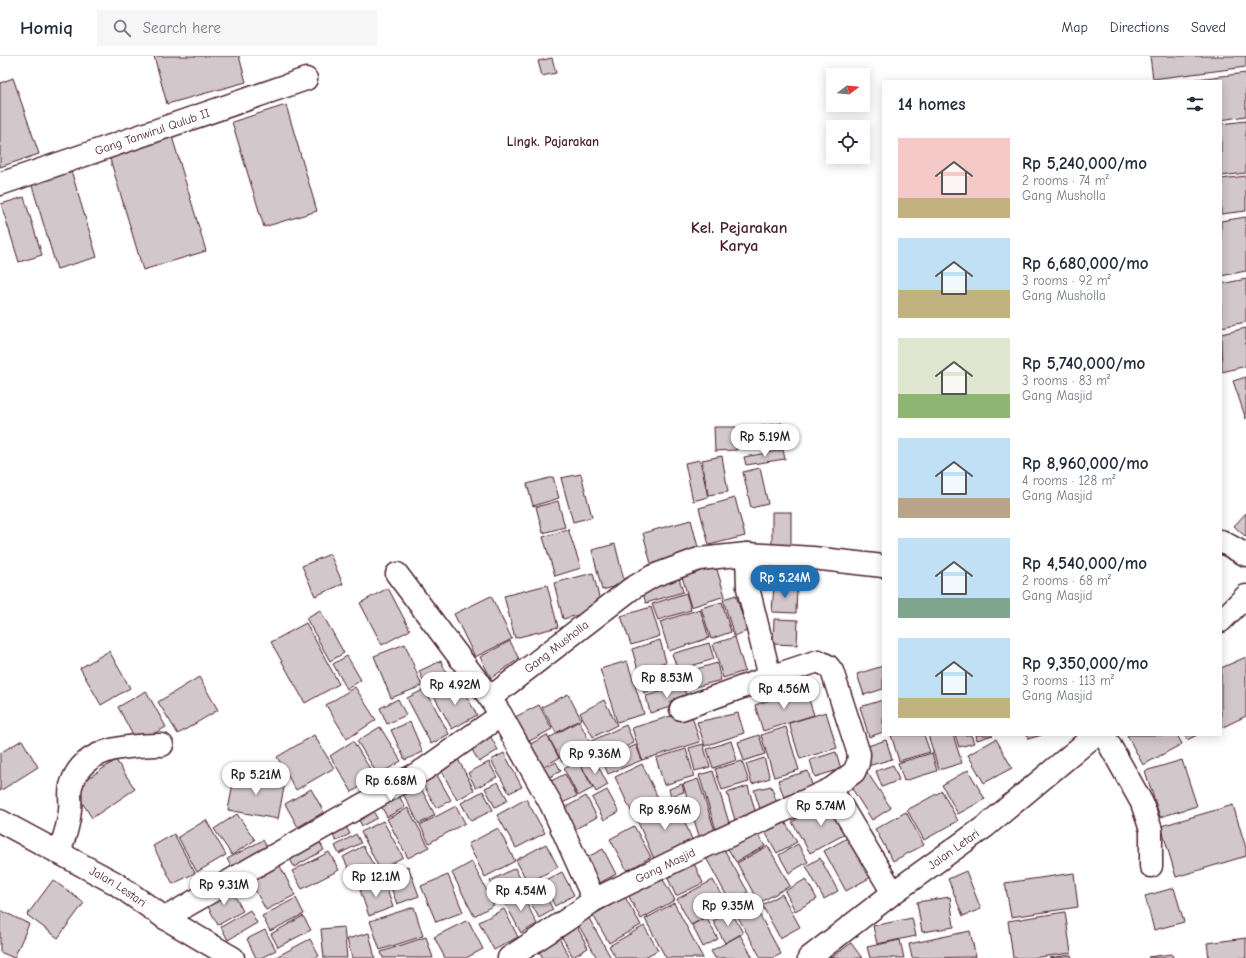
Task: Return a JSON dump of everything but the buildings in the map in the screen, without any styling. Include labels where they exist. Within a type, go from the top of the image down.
[{"type":"street","name":"Gang Tanwirul Qulub II","points":[[0,184],[306,79]]},
{"type":"street","points":[[1222,542],[1246,556]]},
{"type":"street","points":[[681,709],[770,677],[748,588],[747,554]]},
{"type":"street","name":"Gang Musholla","points":[[165,918],[425,769],[495,706],[631,589],[653,576],[699,559],[747,554],[813,558],[882,566]]},
{"type":"street","points":[[397,574],[495,706],[551,804],[594,900]]},
{"type":"street","points":[[1222,619],[1246,596]]},
{"type":"street","name":"Gang Masjid","points":[[509,958],[594,900],[693,852],[830,789],[854,772],[858,763],[859,754],[832,671],[828,666],[818,661],[770,677]]},
{"type":"street","name":"Jalan Letari","points":[[808,958],[986,826],[1094,736]]},
{"type":"street","points":[[1105,736],[1142,803],[1151,830],[1151,866]]},
{"type":"street","points":[[59,852],[67,827],[70,810],[71,787],[80,767],[91,758],[115,749],[141,745],[162,745]]},
{"type":"street","points":[[830,789],[894,893]]},
{"type":"street","name":"Jalan Lestari","points":[[0,821],[115,883],[165,918],[232,958]]},
{"type":"district","name":"Lingk. Pajarakan","points":[[553,141]]},
{"type":"district","name":"Kel. Pejarakan Karya","points":[[739,237]]}]
